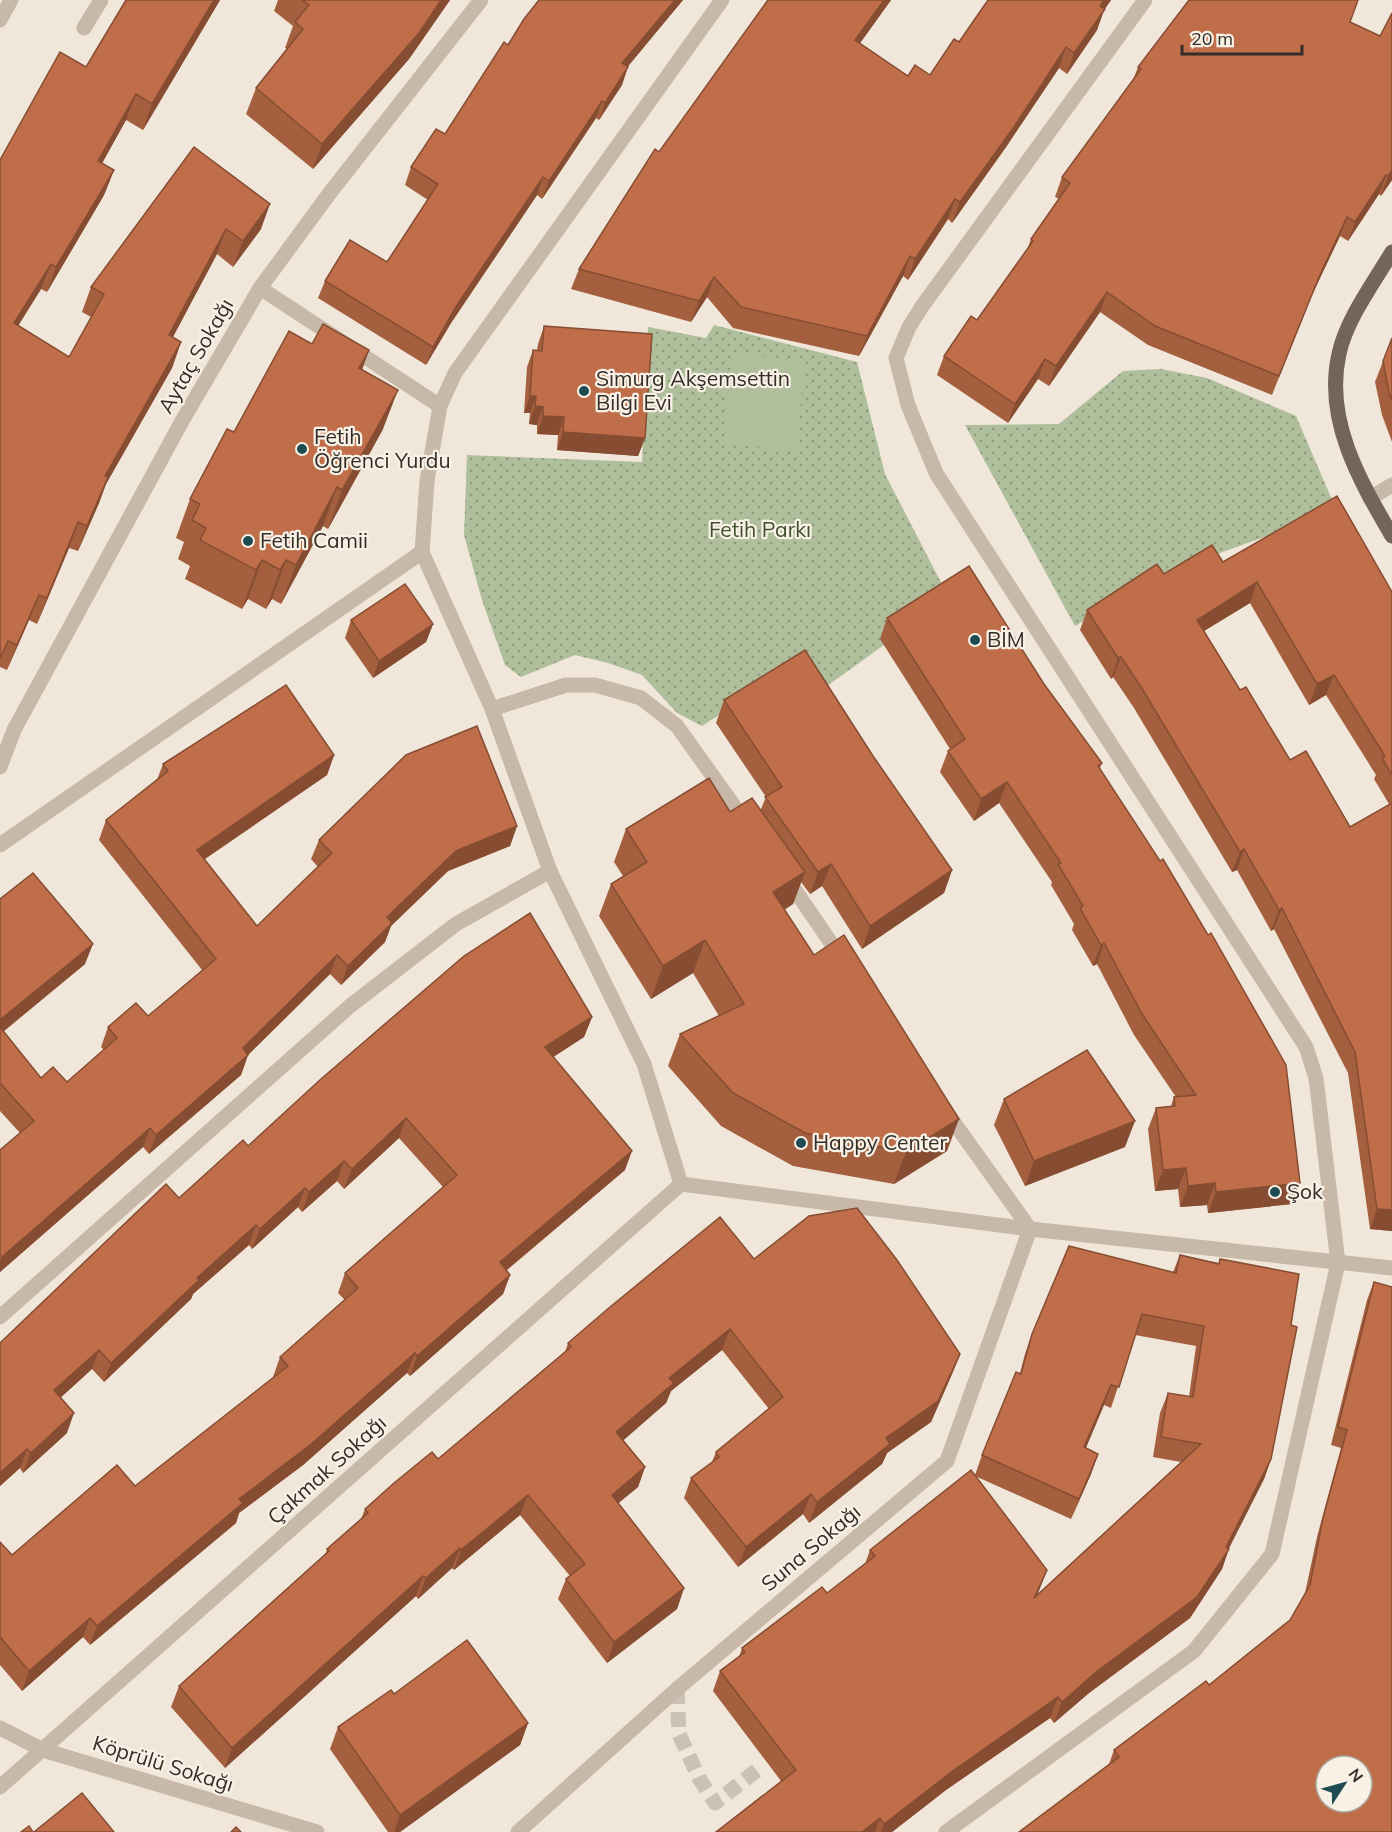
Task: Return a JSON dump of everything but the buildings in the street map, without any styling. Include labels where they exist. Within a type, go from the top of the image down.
[{"type":"main road","points":[[1392,252],[1359,307],[1339,354],[1335,401],[1343,439],[1370,498],[1392,536]]},
{"type":"street","points":[[0,20],[11,0]]},
{"type":"street","points":[[84,28],[101,0]]},
{"type":"street","name":"Aytaç Sokağı","points":[[0,767],[14,730],[176,431],[260,288],[328,194],[481,0]]},
{"type":"street","points":[[722,0],[455,373],[440,406],[428,481],[422,552],[492,709],[550,870],[644,1064],[681,1184],[1030,1229],[1392,1268]]},
{"type":"street","points":[[946,1832],[1194,1651],[1272,1554],[1338,1263],[1316,1078],[1306,1047],[936,473],[908,405],[896,358],[909,327],[923,305],[1145,0]]},
{"type":"street","points":[[260,288],[440,406]]},
{"type":"street","points":[[1370,498],[1392,485]]},
{"type":"street","points":[[0,846],[175,721],[422,552]]},
{"type":"street","points":[[492,709],[566,685],[595,685],[641,698],[677,726],[758,838]]},
{"type":"street","points":[[778,866],[849,970]]},
{"type":"street","points":[[0,1317],[350,1006],[456,924],[550,870]]},
{"type":"street","points":[[934,1094],[1030,1229]]},
{"type":"street","name":"Çakmak Sokağı","points":[[0,1787],[681,1184]]},
{"type":"street","name":"Suna Sokağı","points":[[518,1832],[677,1689],[947,1461],[1030,1229]]},
{"type":"street","name":"Köprülü Sokağı","points":[[0,1728],[43,1750],[317,1832]]},
{"type":"green space","name":"Fetih Parkı","points":[[714,325],[857,362],[885,474],[949,598],[827,686],[808,657],[702,726],[677,713],[642,675],[608,663],[575,655],[521,677],[505,665],[482,600],[464,535],[467,455],[642,462],[648,327],[706,338]]},
{"type":"green space","points":[[731,354],[804,360],[797,451],[724,444]]},
{"type":"green space","points":[[1161,369],[1207,378],[1296,416],[1336,509],[1309,521],[1167,572],[1075,626],[965,425],[1059,424],[1123,371]]},
{"type":"tunnel","points":[[677,1689],[679,1734],[699,1778],[715,1803],[757,1770]]},
{"type":"place","name":"Simurg Akşemsettin Bilgi Evi","points":[[584,391]]},
{"type":"place","name":"Fetih Öğrenci Yurdu","points":[[302,449]]},
{"type":"place","name":"Fetih Camii","points":[[248,541]]},
{"type":"place","name":"BİM","points":[[975,640]]},
{"type":"place","name":"Happy Center","points":[[801,1143]]},
{"type":"place","name":"Şok","points":[[1275,1192]]}]
